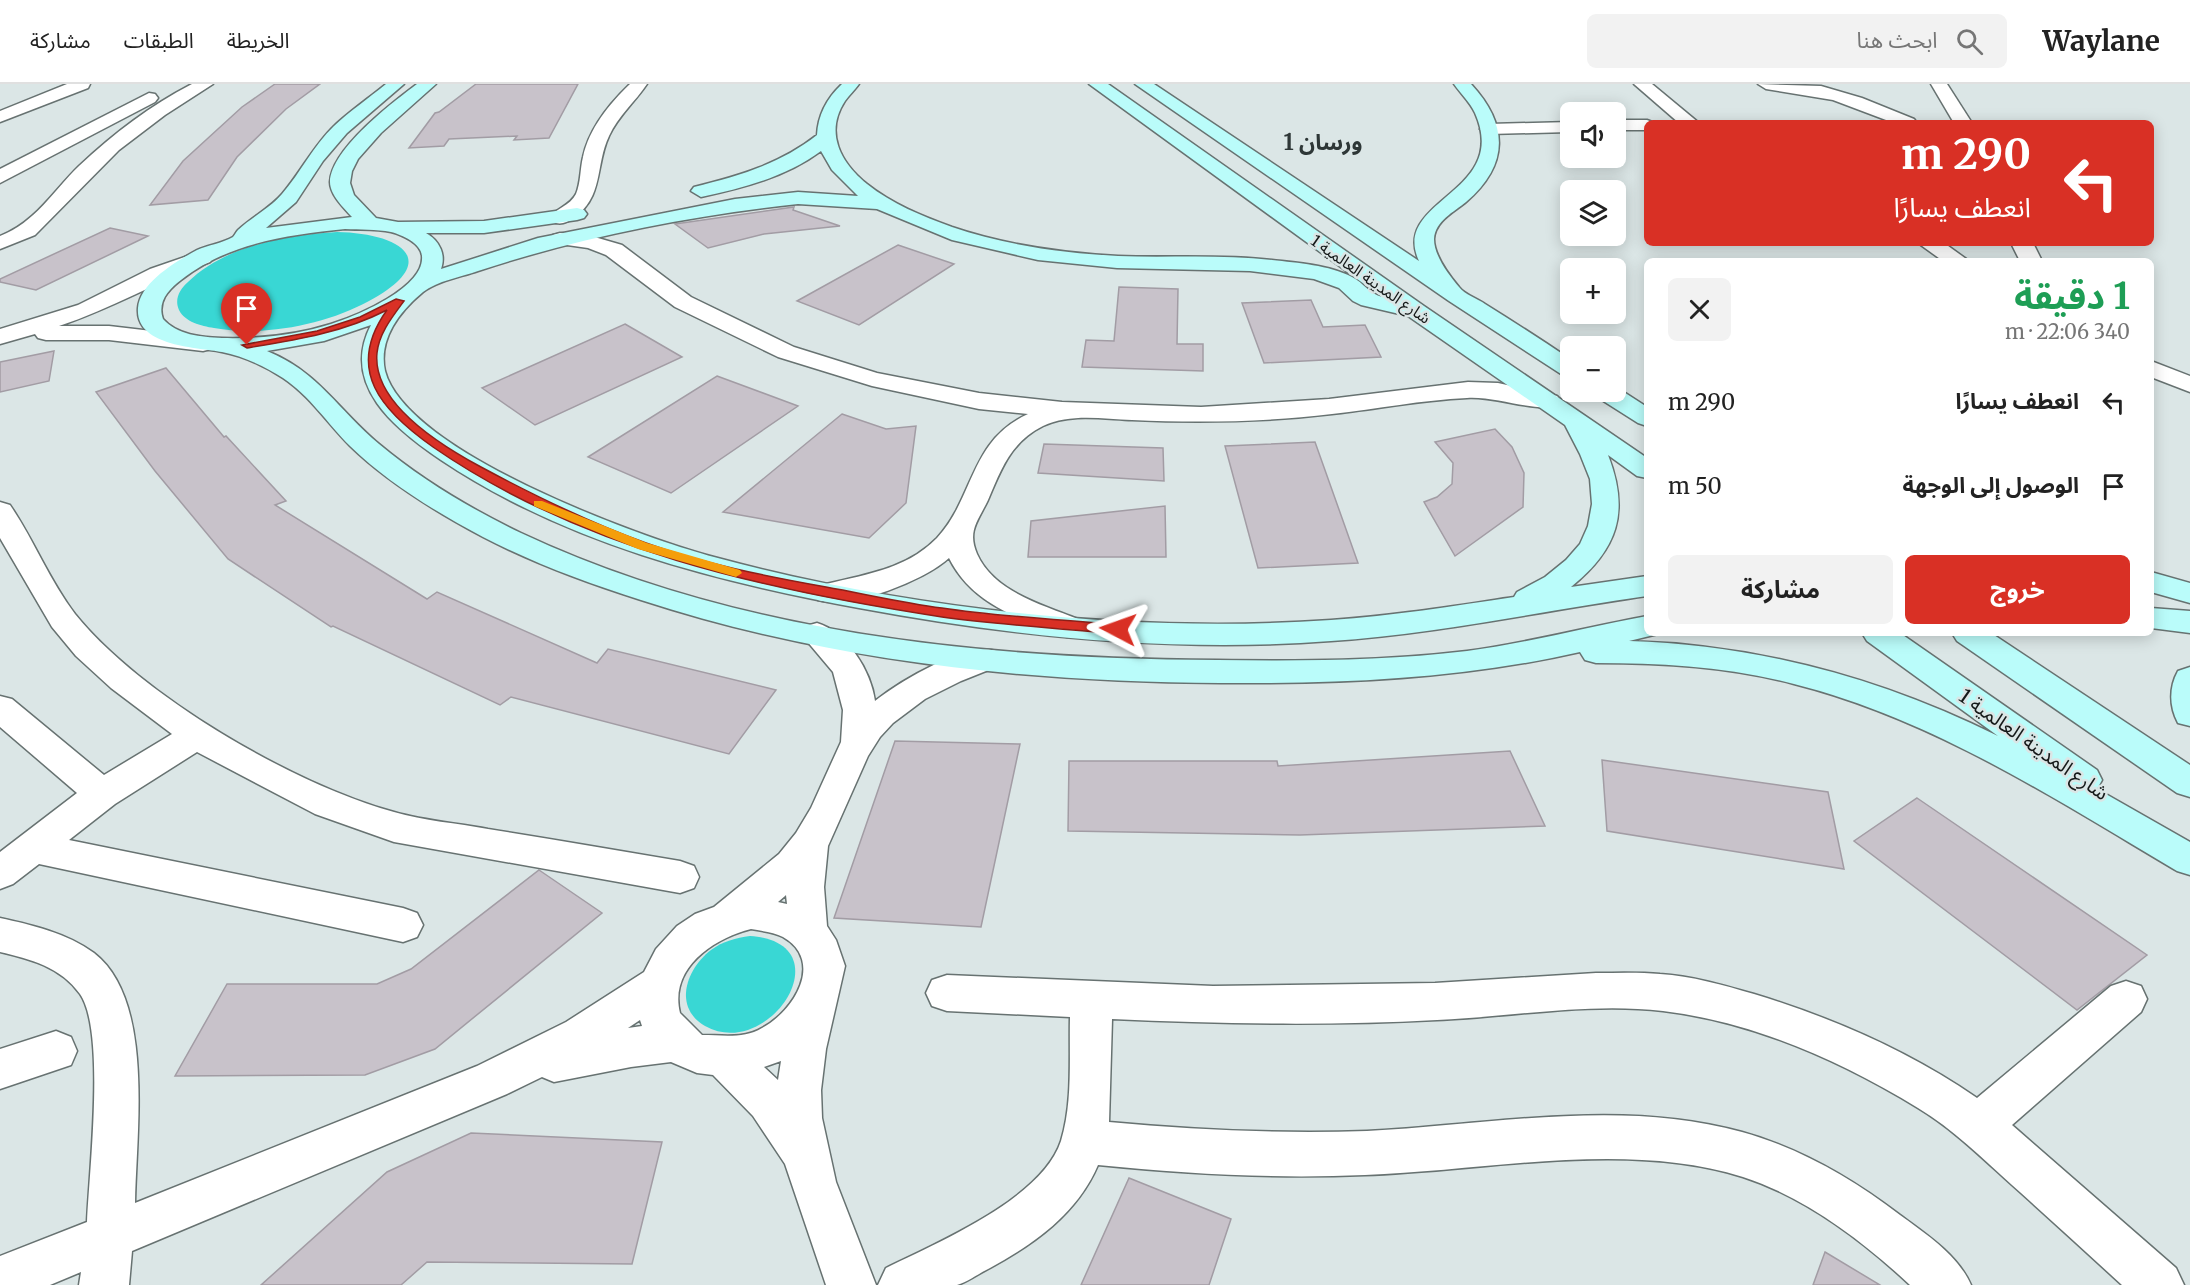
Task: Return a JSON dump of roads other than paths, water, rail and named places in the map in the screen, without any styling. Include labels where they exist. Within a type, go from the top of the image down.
[{"type":"street","points":[[4,109],[82,84]]},
{"type":"street","points":[[230,245],[278,210],[341,129],[396,84]]},
{"type":"street","points":[[428,84],[377,128],[341,171],[340,183],[343,194],[380,225],[419,237],[429,244],[433,253],[433,263],[376,338],[372,352],[375,380],[381,392],[404,418],[456,458],[543,506],[612,535],[714,567],[829,593],[943,613],[1067,626],[1177,632],[1285,633],[1373,627],[1500,611],[1644,587]]},
{"type":"street","points":[[560,228],[585,198],[595,146],[603,129],[622,102],[639,84]]},
{"type":"street","points":[[851,84],[834,104],[827,120],[825,138],[836,163],[846,175],[883,203],[928,225],[994,246],[1083,260],[1238,264],[1294,270],[1347,283],[1362,298],[1416,311]]},
{"type":"street","name":"شارع المدينة العالمية 1","points":[[1097,84],[1416,311],[1644,468]]},
{"type":"street","name":"شارع المدينة العالمية 1","points":[[1143,84],[1457,296],[1560,363]]},
{"type":"street","points":[[1457,296],[1431,262],[1424,244],[1425,232],[1437,216],[1461,197],[1482,174],[1491,150],[1489,129],[1482,108],[1462,84]]},
{"type":"street","points":[[1642,84],[1686,120]]},
{"type":"street","points":[[1766,84],[1835,94],[1871,106],[1901,120]]},
{"type":"street","points":[[1939,84],[1961,120]]},
{"type":"street","points":[[0,177],[103,124],[170,85],[203,85]]},
{"type":"street","points":[[0,243],[33,229],[93,163],[155,116],[203,85]]},
{"type":"street","points":[[1626,125],[1644,124]]},
{"type":"street","points":[[1489,129],[1560,127]]},
{"type":"street","points":[[685,194],[725,186],[776,169],[805,154],[825,138]]},
{"type":"street","points":[[0,338],[86,310],[158,274],[230,245],[297,228],[380,225],[459,229],[560,228],[766,200],[829,198],[883,203]]},
{"type":"street","points":[[0,338],[88,332],[214,345],[270,343],[319,333],[363,319],[410,292],[499,256],[594,211]]},
{"type":"street","points":[[560,228],[614,250],[683,302],[732,328],[786,352],[872,379],[979,401],[1062,410],[1139,414],[1263,412],[1468,390],[1498,391],[1557,408],[1586,439],[1602,468],[1608,498],[1604,528],[1587,557],[1574,570],[1544,592],[1500,611]]},
{"type":"street","points":[[1934,246],[1953,258]]},
{"type":"street","points":[[206,255],[180,270],[160,286],[149,308],[150,318],[157,327],[168,334],[266,360],[300,379],[347,429],[384,461],[428,493],[490,529],[569,564],[648,593],[750,621],[903,649],[985,659],[1138,670],[1275,672],[1376,668],[1528,653],[1685,654],[1770,667],[1831,682],[1905,708],[1951,728],[2190,860]]},
{"type":"street","points":[[2154,369],[2190,385]]},
{"type":"street","points":[[979,401],[999,418],[1004,440]]},
{"type":"street","points":[[1622,402],[1644,416]]},
{"type":"street","points":[[1626,402],[1644,410]]},
{"type":"street","points":[[829,593],[880,582],[927,560],[957,532],[1004,440],[1029,422],[1062,410]]},
{"type":"street","points":[[0,511],[30,567],[74,634],[123,680],[197,735],[281,782],[366,819],[430,835],[680,877]]},
{"type":"street","points":[[957,532],[964,561],[987,588],[1005,600],[1067,626]]},
{"type":"street","points":[[2154,583],[2190,595]]},
{"type":"street","points":[[2154,593],[2190,595]]},
{"type":"street","points":[[2154,618],[2190,622]]},
{"type":"street","points":[[1528,653],[1644,628]]},
{"type":"street","points":[[817,634],[833,648],[854,681],[860,700],[861,721],[858,742]]},
{"type":"street","name":"شارع المدينة العالمية 1","points":[[1882,636],[2190,855]]},
{"type":"street","points":[[1972,636],[2190,783]]},
{"type":"street","points":[[728,918],[773,882],[809,844],[858,742],[887,711],[923,685],[985,659]]},
{"type":"street","points":[[2190,680],[2187,691],[2190,714]]},
{"type":"street","points":[[0,708],[102,794]]},
{"type":"street","points":[[0,873],[102,794],[197,735]]},
{"type":"street","points":[[808,932],[805,887],[809,844]]},
{"type":"street","points":[[32,847],[402,925]]},
{"type":"street","points":[[813,1008],[798,1028],[776,1044],[751,1054],[725,1058],[698,1054],[676,1042],[663,1026],[657,1006],[659,984],[668,962],[684,943],[704,928],[728,918],[751,913],[773,914],[793,920],[808,932],[820,947],[825,966],[822,987],[813,1008],[804,1043],[800,1079],[800,1118],[805,1155],[851,1285]]},
{"type":"street","points":[[0,935],[43,945],[63,953],[81,966],[95,982],[106,1001],[113,1022],[116,1046],[110,1236],[104,1285]]},
{"type":"street","points":[[0,1281],[492,1080],[580,1035],[659,984]]},
{"type":"street","points":[[947,993],[1091,1002],[1336,1005],[1596,991],[1661,992],[1714,1001],[1756,1012],[1818,1034],[1890,1068],[1979,1125],[2159,1285]]},
{"type":"street","points":[[1979,1125],[2126,999]]},
{"type":"street","points":[[903,1285],[1004,1234],[1030,1215],[1053,1193],[1072,1168],[1084,1142],[1091,1002]]},
{"type":"street","points":[[492,1080],[586,1054],[676,1042]]},
{"type":"street","points":[[0,1069],[56,1051]]},
{"type":"street","points":[[725,1058],[769,1101],[805,1155]]},
{"type":"street","points":[[1084,1142],[1165,1149],[1306,1154],[1599,1138],[1655,1140],[1712,1147],[1779,1170],[1847,1206],[1914,1254],[1946,1285]]},
{"type":"district","name":"ورسان 1","points":[[1323,142]]}]
